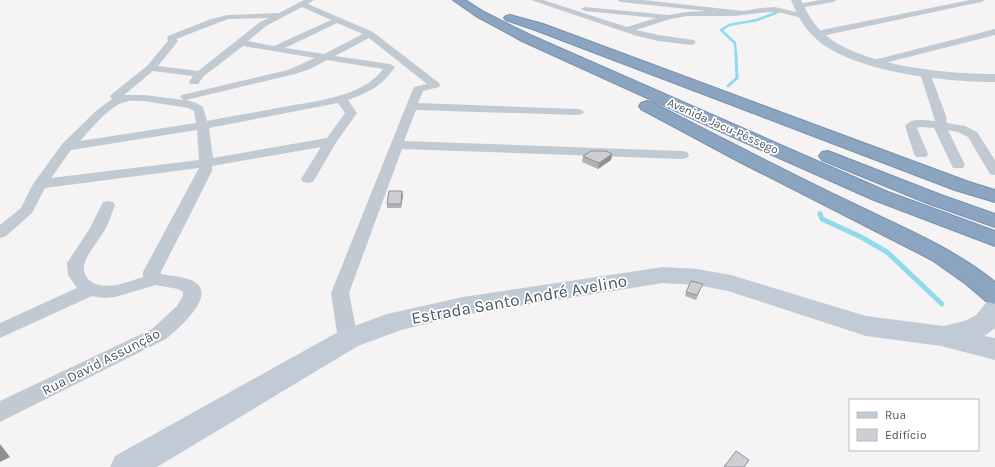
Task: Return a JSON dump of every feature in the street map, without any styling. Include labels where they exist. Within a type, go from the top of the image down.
[{"type":"highway","name":"Avenida Jacu-Pêssego","points":[[458,0],[480,14],[526,38],[881,196],[951,224],[995,239]]},
{"type":"highway","name":"Avenida Jacu-Pêssego","points":[[476,0],[509,18],[703,103]]},
{"type":"highway","points":[[509,18],[539,27],[962,186],[995,196]]},
{"type":"highway","points":[[526,38],[564,62],[737,154],[940,255],[975,278],[995,295]]},
{"type":"highway","name":"Avenida Jacu-Pêssego","points":[[757,126],[934,200],[995,221]]},
{"type":"main road","points":[[800,8],[817,34],[835,47],[849,54],[925,73],[963,78],[995,78]]},
{"type":"main road","name":"Estrada Santo André Avelino","points":[[127,467],[348,339],[396,321],[463,306],[663,275],[697,277],[731,283],[866,326],[941,336],[995,349]]},
{"type":"main road","name":"Estrada Santo André Avelino","points":[[941,336],[976,328],[987,322],[995,310]]},
{"type":"street","points":[[535,0],[627,30],[658,38],[691,42]]},
{"type":"street","points":[[621,0],[743,13]]},
{"type":"street","points":[[627,30],[680,14],[733,15],[762,9],[800,8],[833,0]]},
{"type":"street","points":[[817,34],[982,0]]},
{"type":"street","points":[[185,100],[200,74],[264,24],[305,2],[337,20],[370,34],[435,85],[418,89],[340,293],[348,339]]},
{"type":"street","points":[[556,7],[668,17]]},
{"type":"street","points":[[118,100],[116,96],[151,68],[173,42],[171,38],[228,17],[281,15]]},
{"type":"street","points":[[275,49],[337,20]]},
{"type":"street","points":[[877,62],[995,32]]},
{"type":"street","points":[[0,233],[27,210],[40,184],[67,147],[107,107],[118,100],[132,98],[185,100],[306,67],[370,34]]},
{"type":"street","points":[[67,147],[202,126],[341,98],[372,87],[383,78],[392,61],[370,34]]},
{"type":"street","points":[[241,43],[324,58],[390,67]]},
{"type":"street","points":[[151,68],[200,74]]},
{"type":"street","points":[[925,73],[940,116],[941,122],[939,125],[958,165]]},
{"type":"street","points":[[308,179],[331,141],[351,113],[341,98]]},
{"type":"street","points":[[108,205],[98,228],[76,264],[75,268],[77,276],[82,285],[89,290],[99,292],[113,291],[155,279],[152,277],[152,272],[205,171],[206,141],[199,109],[185,100]]},
{"type":"street","points":[[412,106],[578,112]]},
{"type":"street","points":[[921,154],[911,126],[919,123],[961,129],[973,135],[995,171]]},
{"type":"street","points":[[40,184],[206,163],[331,141]]},
{"type":"street","points":[[397,145],[682,155]]},
{"type":"street","name":"Rua David Assunção","points":[[0,412],[159,334],[172,324],[184,312],[190,302],[192,295],[191,290],[187,286],[155,279]]},
{"type":"street","points":[[0,331],[89,290]]},
{"type":"building","points":[[591,151],[606,151],[612,154],[599,163],[583,156]]},
{"type":"building","points":[[389,191],[402,191],[401,204],[387,204]]},
{"type":"building","points":[[691,281],[703,284],[697,295],[686,292]]},
{"type":"building","points":[[736,451],[749,460],[744,467],[724,467]]},
{"type":"waterway","points":[[736,56],[735,43],[721,30],[729,25],[757,20],[776,13]]},
{"type":"waterway","points":[[728,86],[737,78],[736,55]]},
{"type":"waterway","points":[[820,214],[822,219],[861,237],[887,252],[942,304]]}]
